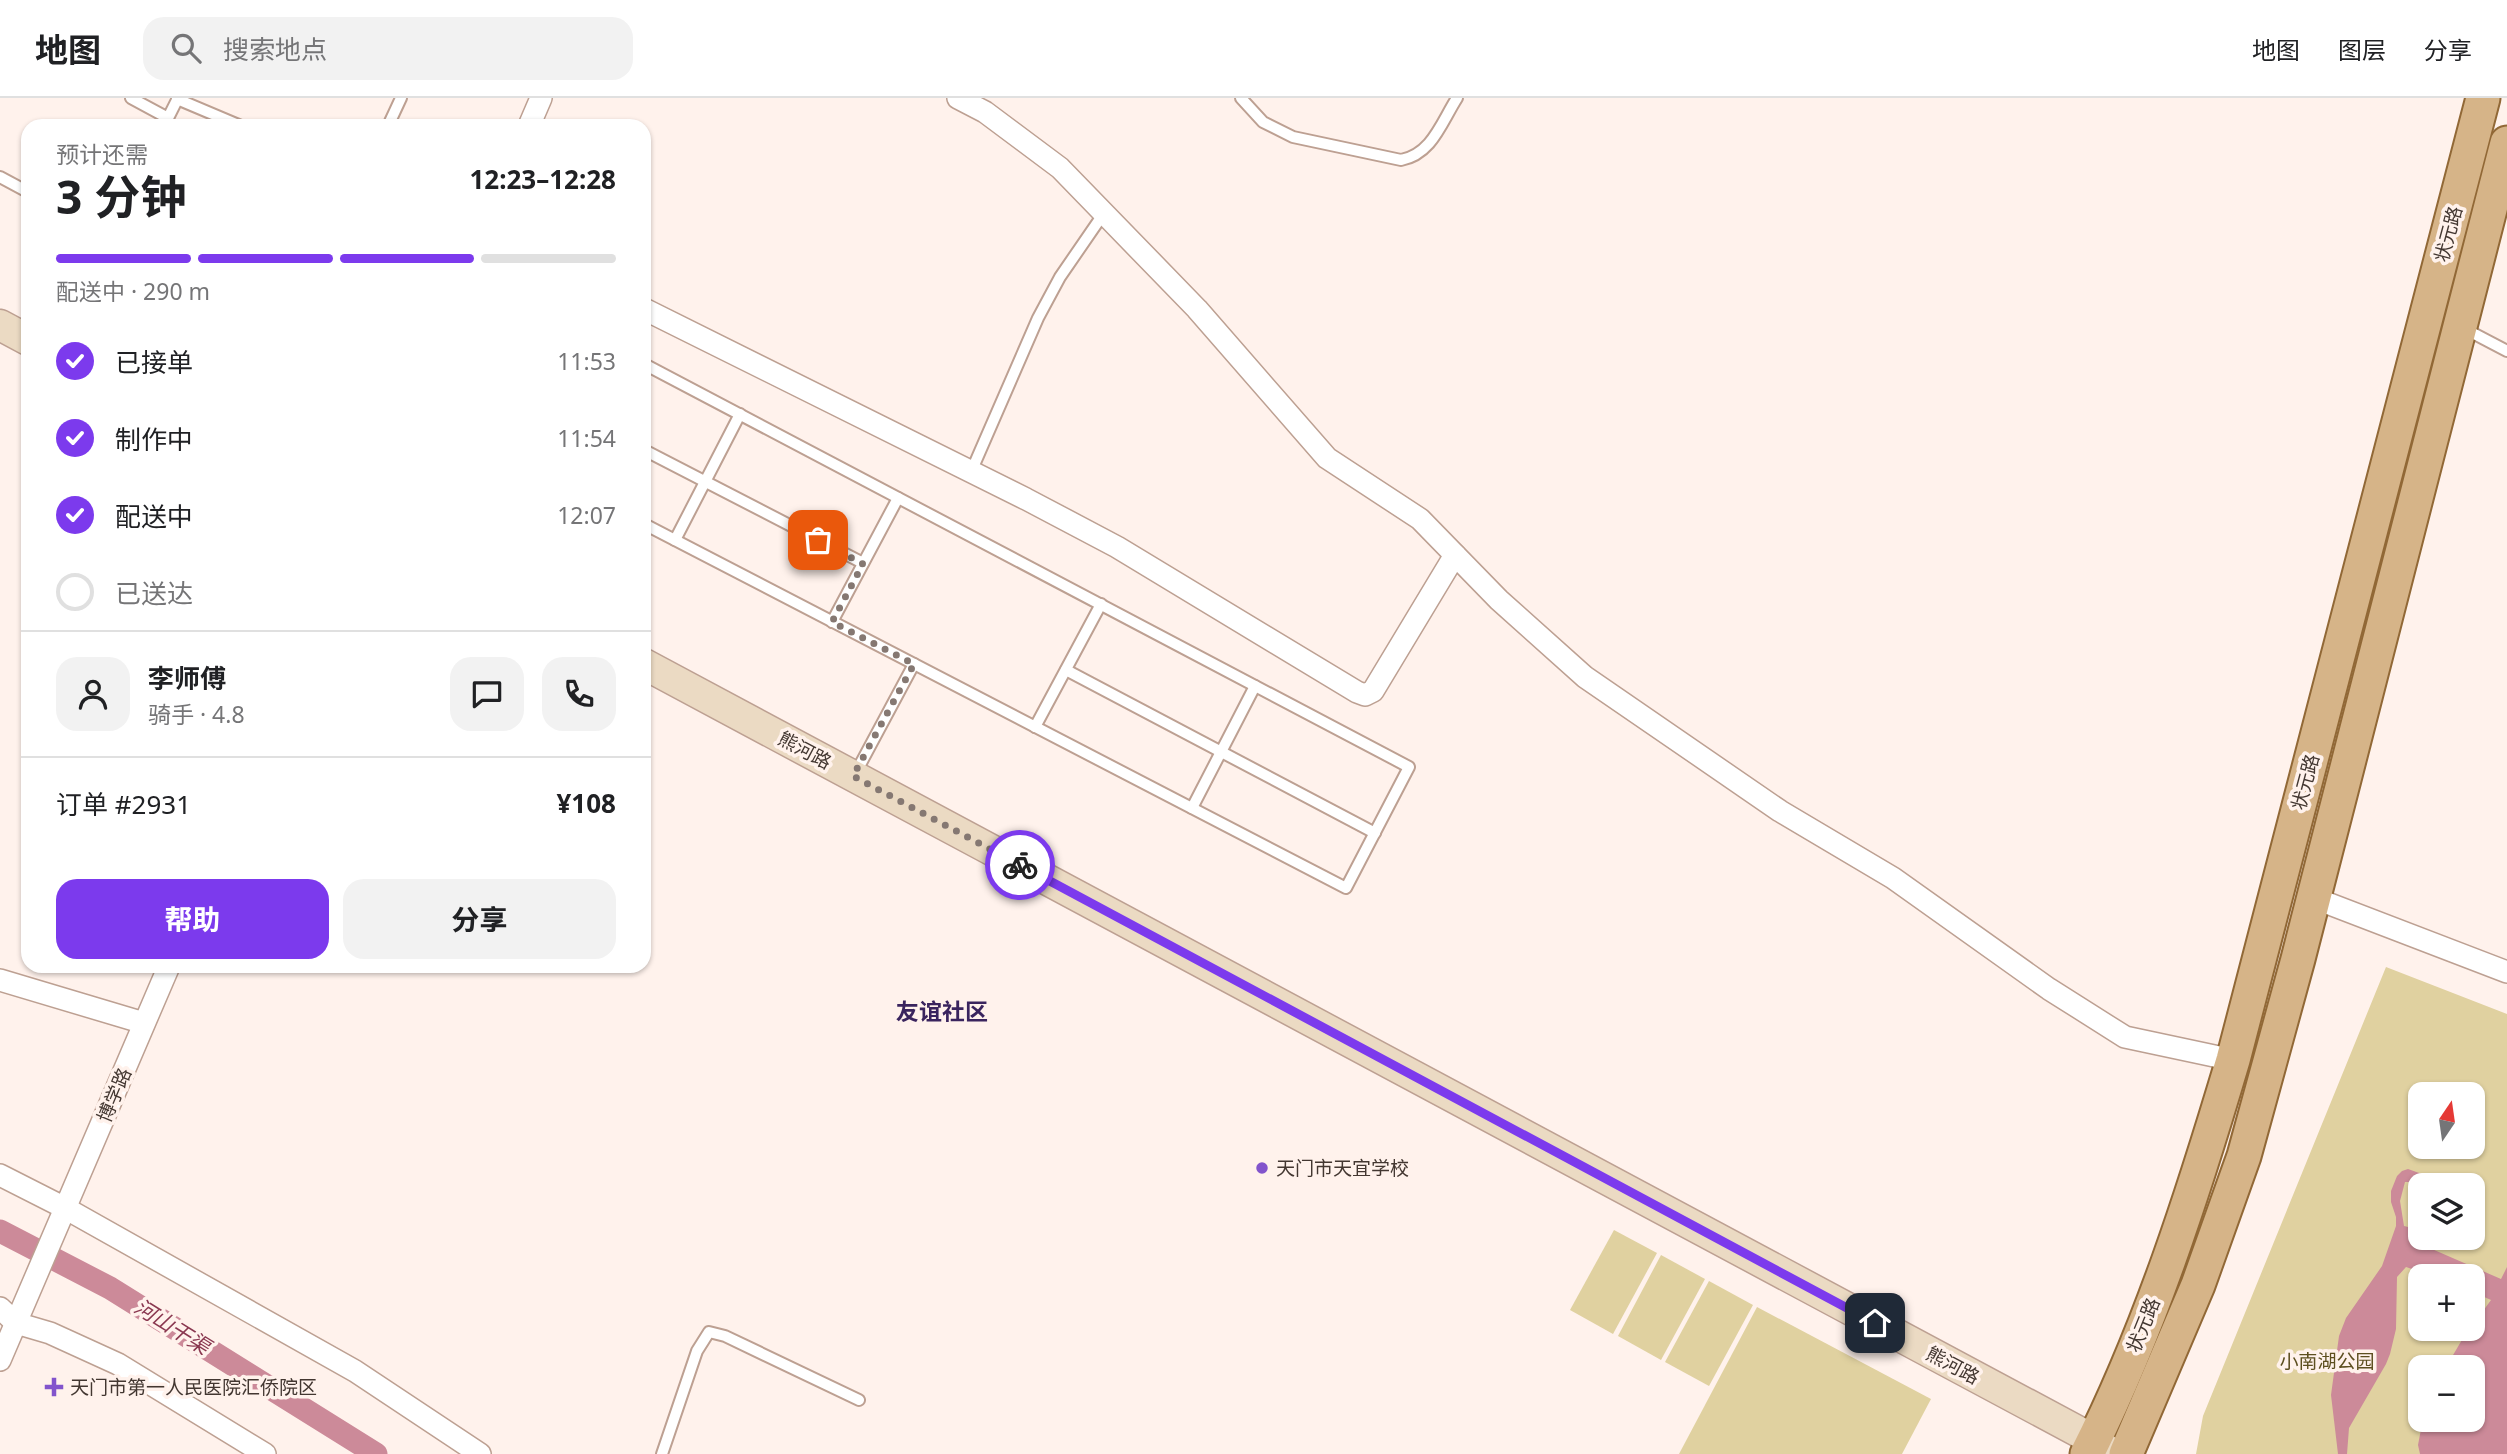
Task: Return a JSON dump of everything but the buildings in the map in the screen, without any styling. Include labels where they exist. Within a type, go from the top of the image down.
[{"type":"main road","name":"状元路","points":[[2098,1449],[2196,1182],[2233,1059],[2483,98]]},
{"type":"main road","name":"状元路","points":[[2126,1454],[2198,1285],[2244,1156],[2314,898],[2507,143]]},
{"type":"street","points":[[532,119],[541,98]]},
{"type":"street","points":[[958,98],[985,112],[1060,167],[1197,309],[1327,458],[1420,519],[1499,600],[1585,677],[1780,811],[1893,878],[2049,989],[2125,1037],[2233,1059]]},
{"type":"street","points":[[651,312],[1117,547],[1365,695],[1373,691],[1455,555]]},
{"type":"street","points":[[0,325],[21,336]]},
{"type":"street","name":"熊河路","points":[[651,668],[2098,1449]]},
{"type":"street","points":[[2314,898],[2507,972]]},
{"type":"street","name":"博学路","points":[[12,1315],[62,1215],[166,973]]},
{"type":"street","points":[[0,980],[144,1023]]},
{"type":"street","points":[[0,1175],[62,1215],[355,1371],[480,1454]]},
{"type":"street","points":[[0,1360],[12,1315],[118,1364],[265,1454]]},
{"type":"lane","points":[[131,98],[162,119]]},
{"type":"lane","points":[[391,119],[401,98]]},
{"type":"lane","points":[[1241,98],[1263,122],[1293,137],[1401,160],[1414,157],[1425,150],[1457,98]]},
{"type":"lane","points":[[168,119],[178,99],[224,119]]},
{"type":"lane","points":[[0,177],[21,188]]},
{"type":"lane","points":[[971,472],[1038,318],[1060,277],[1104,213]]},
{"type":"lane","points":[[2459,326],[2507,351]]},
{"type":"lane","points":[[651,368],[1409,767],[1346,888],[651,528]]},
{"type":"lane","points":[[675,540],[740,414]]},
{"type":"lane","points":[[651,454],[863,564]]},
{"type":"lane","points":[[832,622],[898,498]]},
{"type":"lane","points":[[1035,727],[1101,604]]},
{"type":"lane","points":[[853,776],[914,664]]},
{"type":"lane","points":[[1066,670],[1374,833]]},
{"type":"lane","points":[[1192,808],[1255,686]]},
{"type":"lane","points":[[662,1454],[697,1351],[709,1332],[725,1336],[859,1400]]},
{"type":"green space","name":"小南湖公园","points":[[2386,967],[2507,1014],[2507,1454],[2196,1454],[2203,1416]]},
{"type":"green space","points":[[1614,1230],[1657,1253],[1613,1334],[1570,1310]]},
{"type":"green space","points":[[1661,1255],[1705,1279],[1661,1360],[1618,1336]]},
{"type":"green space","points":[[1709,1281],[1753,1305],[1709,1386],[1665,1362]]},
{"type":"green space","points":[[1757,1307],[1931,1399],[1902,1454],[1679,1454]]},
{"type":"shaded area","points":[[2408,1169],[2419,1173],[2408,1173],[2408,1182],[2405,1182],[2400,1201],[2404,1226],[2408,1227],[2408,1250],[2434,1250],[2466,1264],[2408,1264],[2408,1268],[2397,1277],[2396,1329],[2390,1354],[2349,1428],[2347,1454],[2338,1454],[2331,1395],[2339,1336],[2346,1318],[2382,1266],[2396,1226],[2391,1191],[2402,1171]]},
{"type":"shaded area","points":[[2507,1267],[2507,1454],[2420,1454],[2418,1445],[2420,1432],[2485,1432],[2485,1355],[2453,1355],[2461,1341],[2485,1341],[2485,1308],[2491,1300],[2485,1297],[2485,1272],[2501,1279]]},
{"type":"waterway","name":"河山干渠","points":[[0,1231],[110,1288],[376,1454]]},
{"type":"way so far","points":[[818,540],[863,564],[832,622],[914,664],[853,776],[1020,865]]},
{"type":"place","name":"天门市天宜学校","points":[[1262,1168]]},
{"type":"place","name":"天门市第一人民医院汇侨院区","points":[[54,1387]]},
{"type":"district","name":"友谊社区","points":[[942,1012]]},
{"type":"route","points":[[1020,865],[1875,1323]]}]
